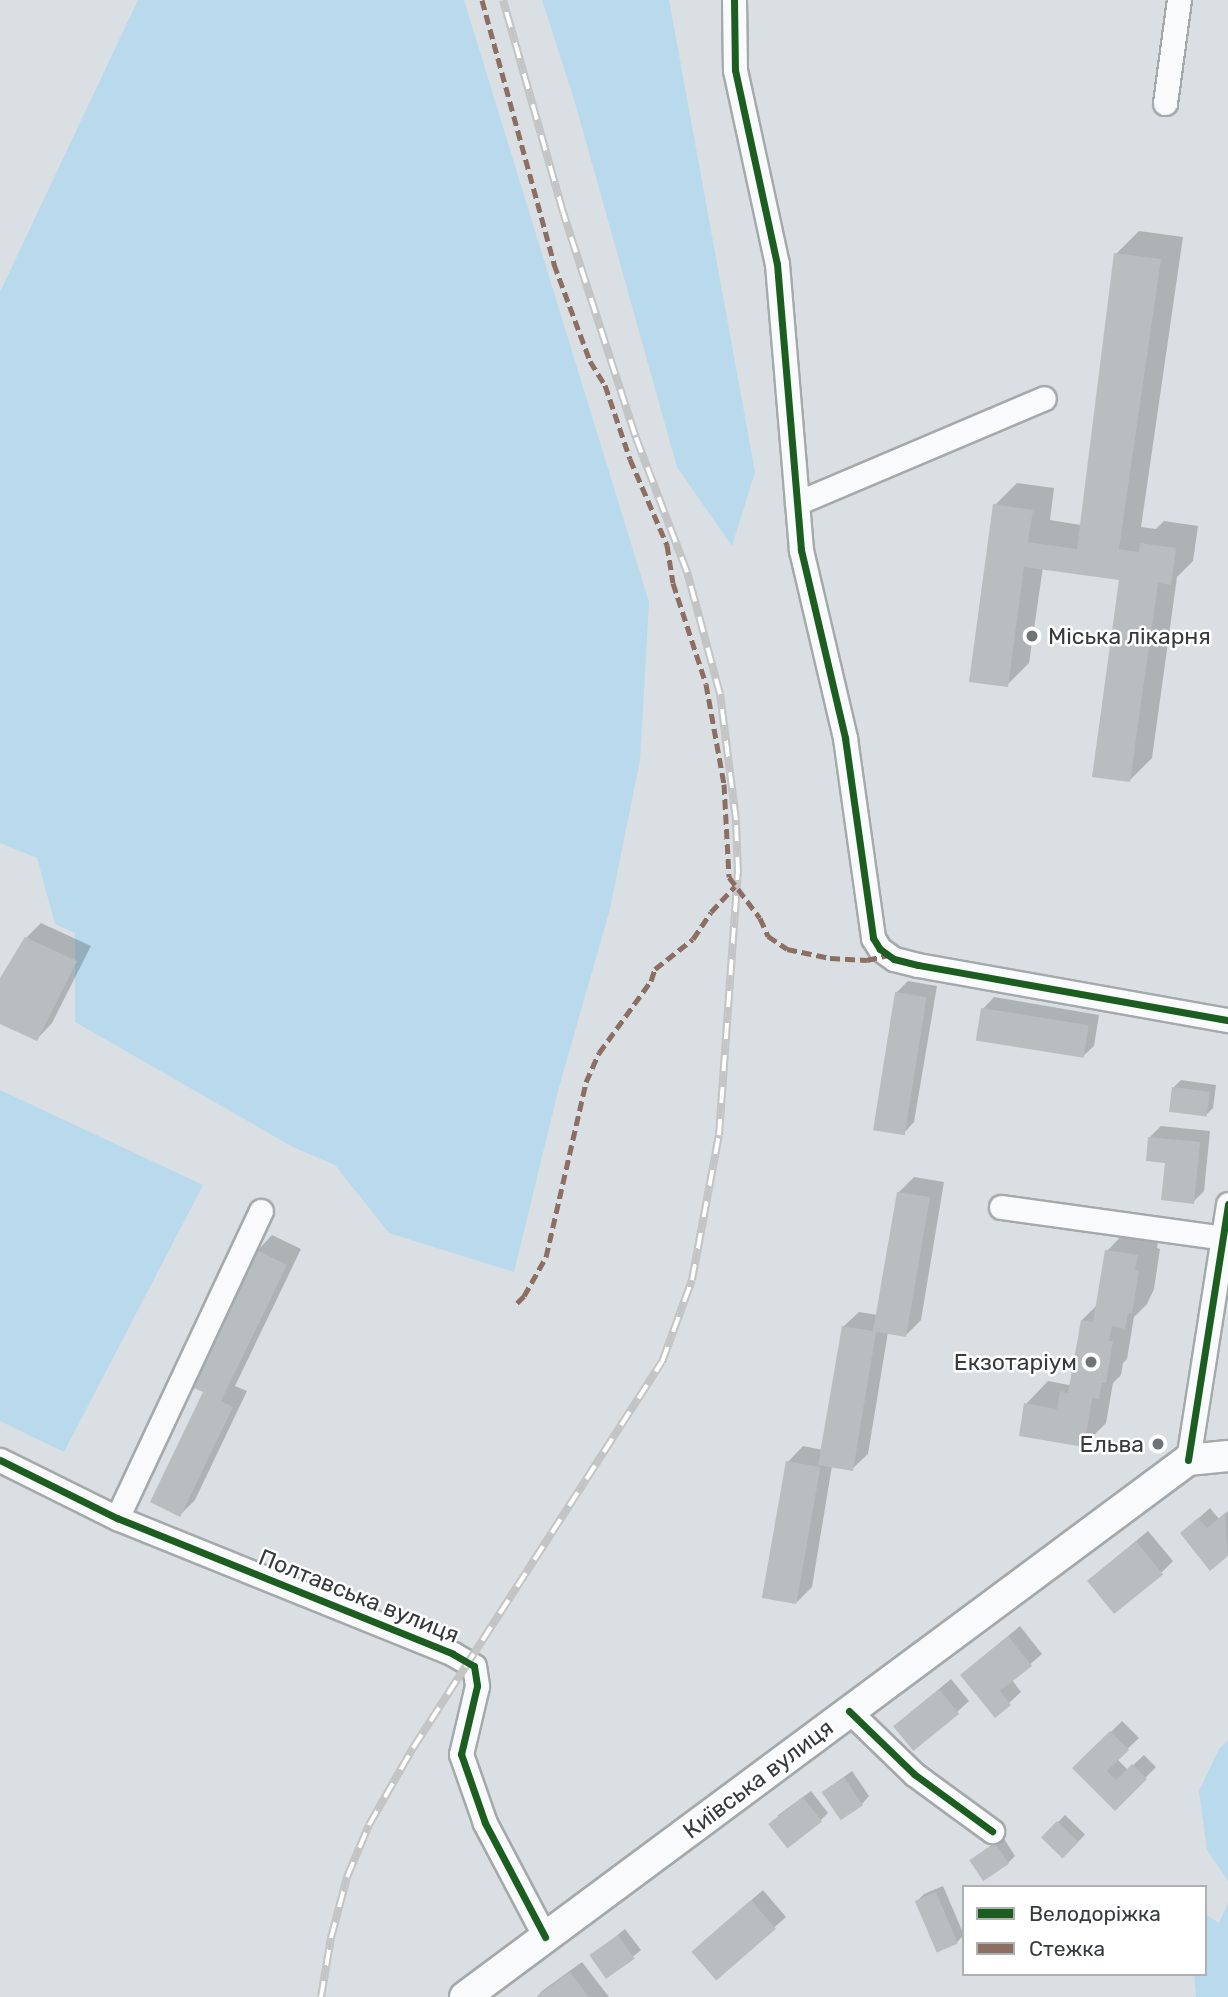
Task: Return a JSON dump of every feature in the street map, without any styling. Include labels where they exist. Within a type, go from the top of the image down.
[{"type":"main road","points":[[1188,1460],[1228,1456]]},
{"type":"main road","name":"Київська вулиця","points":[[465,1997],[1188,1460]]},
{"type":"street","points":[[734,0],[735,71],[777,264],[801,550],[845,738],[873,938],[880,949],[894,959],[918,965],[1228,1020]]},
{"type":"street","points":[[1165,103],[1179,0]]},
{"type":"street","points":[[797,503],[1044,398]]},
{"type":"street","points":[[1188,1460],[1228,1204]]},
{"type":"street","points":[[1002,1207],[1223,1238]]},
{"type":"street","points":[[117,1518],[261,1211]]},
{"type":"street","name":"Полтавська вулиця","points":[[0,1460],[117,1518],[453,1654],[474,1666],[477,1686],[461,1754],[485,1823],[545,1937]]},
{"type":"street","points":[[849,1712],[914,1774],[992,1831]]},
{"type":"shaded area","points":[[138,0],[464,0],[649,602],[640,760],[610,909],[559,1087],[514,1272],[389,1233],[335,1165],[293,1147],[75,1022],[75,933],[55,924],[37,858],[0,843],[0,292]]},
{"type":"shaded area","points":[[542,0],[669,0],[755,472],[732,546],[677,467],[574,99]]},
{"type":"shaded area","points":[[0,1090],[203,1185],[64,1452],[0,1421]]},
{"type":"shaded area","points":[[1228,1740],[1228,1881],[1207,1850],[1199,1791],[1219,1749]]},
{"type":"shaded area","points":[[1228,1903],[1228,1997],[1196,1997],[1194,1976],[1207,1976],[1207,1915],[1219,1923]]},
{"type":"building","points":[[1114,253],[1161,259],[1119,549],[1139,552],[1140,543],[1176,548],[1171,585],[1158,583],[1130,782],[1092,777],[1119,580],[1024,567],[1008,687],[969,682],[993,504],[1033,510],[1028,542],[1077,549]]},
{"type":"building","points":[[25,937],[77,961],[37,1041],[0,1024],[0,978]]},
{"type":"building","points":[[895,992],[927,997],[905,1135],[873,1130]]},
{"type":"building","points":[[981,1008],[1089,1025],[1083,1058],[976,1041]]},
{"type":"building","points":[[1172,1087],[1210,1092],[1207,1116],[1169,1112]]},
{"type":"building","points":[[1148,1137],[1200,1142],[1194,1204],[1161,1200],[1165,1163],[1146,1161]]},
{"type":"building","points":[[897,1192],[930,1197],[906,1337],[876,1332],[853,1471],[818,1465],[842,1326],[873,1331]]},
{"type":"building","points":[[255,1249],[287,1265],[221,1401],[233,1407],[180,1517],[150,1502],[203,1392],[189,1386]]},
{"type":"building","name":"Екзотаріум","points":[[1105,1250],[1138,1255],[1135,1270],[1139,1271],[1132,1314],[1128,1313],[1125,1329],[1112,1326],[1109,1341],[1113,1341],[1106,1383],[1102,1383],[1099,1399],[1092,1398],[1084,1447],[1019,1436],[1024,1403],[1057,1409],[1060,1391],[1068,1393],[1081,1320],[1093,1322]]},
{"type":"building","points":[[786,1461],[820,1467],[796,1604],[762,1598]]},
{"type":"building","points":[[1225,1513],[1228,1556],[1210,1571],[1180,1533],[1198,1518],[1207,1528]]},
{"type":"building","points":[[1136,1541],[1163,1574],[1114,1614],[1087,1581]]},
{"type":"building","points":[[1008,1636],[1032,1666],[1000,1691],[1011,1705],[995,1718],[960,1675]]},
{"type":"building","points":[[939,1689],[959,1714],[913,1751],[893,1726]]},
{"type":"building","points":[[1110,1731],[1129,1750],[1107,1771],[1116,1780],[1132,1764],[1147,1779],[1115,1811],[1072,1768]]},
{"type":"building","points":[[844,1777],[863,1805],[841,1820],[822,1792]]},
{"type":"building","points":[[803,1797],[822,1821],[787,1849],[768,1824]]},
{"type":"building","points":[[1057,1821],[1079,1842],[1063,1858],[1041,1838]]},
{"type":"building","points":[[995,1843],[1009,1864],[983,1881],[969,1860]]},
{"type":"building","points":[[936,1892],[958,1944],[937,1953],[915,1901]]},
{"type":"building","points":[[751,1900],[776,1929],[716,1981],[691,1952]]},
{"type":"building","points":[[618,1935],[635,1959],[606,1979],[589,1955]]},
{"type":"building","points":[[570,1972],[589,1997],[536,1997]]},
{"type":"railway","points":[[321,1997],[331,1938],[347,1877],[369,1825],[413,1748],[662,1362],[692,1280],[719,1135],[738,873],[736,820],[720,694],[687,572],[635,435],[563,212],[503,0]]},
{"type":"marked path","points":[[482,0],[554,264],[590,361],[605,385],[630,459],[667,545],[673,583],[706,684],[724,784],[729,877],[760,918],[768,936],[787,949],[830,958],[867,960],[888,955]]},
{"type":"marked path","points":[[517,1303],[524,1296],[546,1257],[586,1082],[599,1053],[651,981],[655,969],[693,939],[711,912],[735,886]]},
{"type":"cycle path","points":[[734,0],[735,70],[777,264],[801,550],[845,738],[873,938],[880,949],[894,959],[918,965],[1228,1020]]},
{"type":"cycle path","points":[[1188,1460],[1228,1204]]},
{"type":"cycle path","points":[[0,1460],[117,1518],[453,1654],[474,1666],[477,1686],[461,1754],[485,1823],[545,1937]]},
{"type":"cycle path","points":[[849,1711],[914,1774],[992,1831]]},
{"type":"place","name":"Міська лікарня","points":[[1032,636]]},
{"type":"place","name":"Екзотаріум","points":[[1091,1362]]},
{"type":"place","name":"Ельва","points":[[1158,1444]]}]
